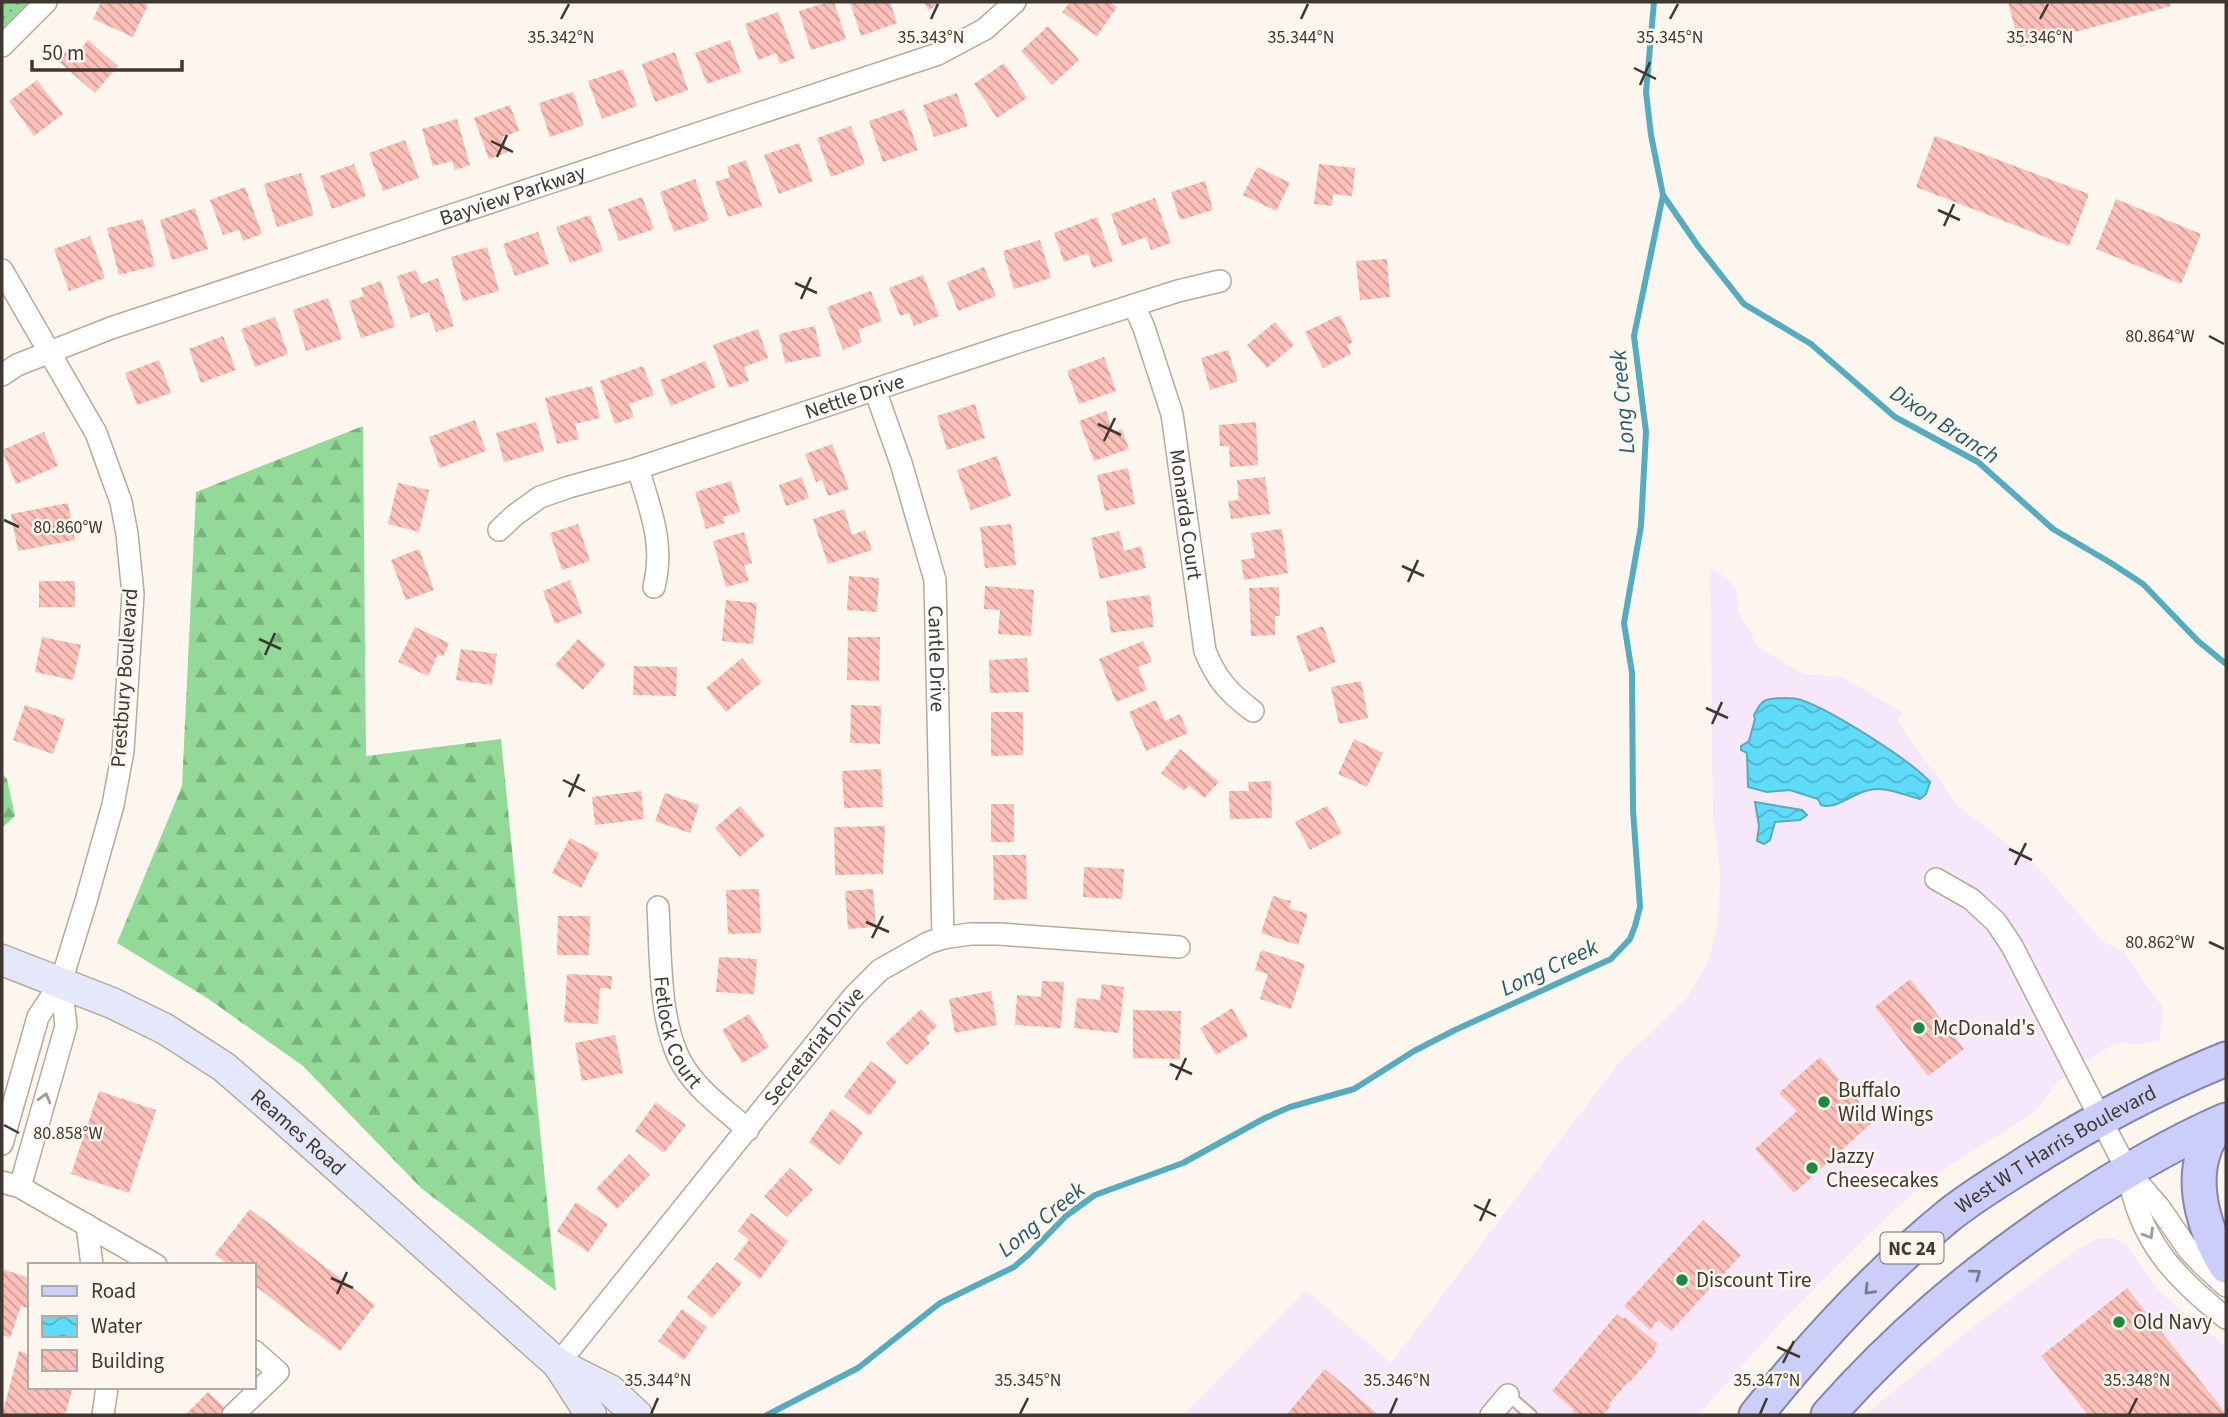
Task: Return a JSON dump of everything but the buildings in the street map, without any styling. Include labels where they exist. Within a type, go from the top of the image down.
[{"type":"main road","name":"Reames Road","points":[[2,960],[112,1003],[165,1030],[224,1067],[558,1364],[610,1391],[637,1415]]},
{"type":"main road","name":"West W T Harris Boulevard","points":[[1756,1415],[1830,1330],[1900,1258],[1950,1215],[2053,1145],[2136,1098],[2226,1059]]},
{"type":"main road","name":"NC 24","points":[[1828,1415],[1923,1318],[1970,1278],[2127,1170],[2224,1121]]},
{"type":"main road","points":[[2224,1121],[2209,1138],[2199,1170],[2205,1218],[2226,1266]]},
{"type":"main road","name":"Reames Road","points":[[558,1364],[591,1415]]},
{"type":"street","points":[[2,46],[46,2]]},
{"type":"street","name":"Bayview Parkway","points":[[2,375],[17,365],[111,328],[938,54],[985,29],[1015,2]]},
{"type":"street","name":"Prestbury Boulevard","points":[[2,270],[96,433],[121,502],[133,594],[122,751],[113,805],[61,982],[38,1017],[2,1144]]},
{"type":"street","name":"Nettle Drive","points":[[499,530],[514,515],[540,497],[598,477],[638,468],[1178,291],[1220,281]]},
{"type":"street","name":"Monarda Court","points":[[1134,306],[1144,328],[1172,414],[1205,650],[1219,681],[1253,711]]},
{"type":"street","name":"Cantle Drive","points":[[875,390],[935,580],[943,938]]},
{"type":"street","points":[[638,468],[659,548],[659,566],[654,587]]},
{"type":"street","points":[[1936,879],[1971,898],[1996,922],[2012,946],[2127,1170],[2159,1207],[2188,1249],[2226,1286]]},
{"type":"street","name":"Fetlock Court","points":[[658,907],[664,1001],[675,1051],[684,1069],[697,1085],[748,1130]]},
{"type":"street","name":"Secretariat Drive","points":[[558,1364],[853,997],[880,970],[928,943],[970,934],[1152,943],[1178,947]]},
{"type":"street","name":"Prestbury Boulevard","points":[[11,1185],[66,1026],[61,982]]},
{"type":"street","points":[[2127,1170],[2139,1218],[2165,1261],[2186,1284],[2226,1318]]},
{"type":"street","points":[[11,1185],[153,1263]]},
{"type":"street","points":[[87,1225],[92,1263]]},
{"type":"street","points":[[233,1415],[278,1372],[256,1352]]},
{"type":"street","points":[[103,1415],[107,1389]]},
{"type":"street","points":[[1491,1415],[1507,1395]]},
{"type":"lane","points":[[1507,1395],[1531,1415]]},
{"type":"shaded area","points":[[1710,569],[1727,578],[1737,590],[1738,610],[1758,647],[1804,674],[1842,677],[1902,712],[1898,722],[1957,805],[2040,869],[2102,941],[2124,952],[2163,1008],[2160,1040],[2138,1044],[2117,1043],[2102,1051],[2058,1081],[2036,1111],[1951,1165],[1912,1194],[1789,1314],[1698,1415],[1184,1415],[1306,1290],[1391,1363],[1618,1064],[1687,998],[1708,962],[1718,923],[1720,873],[1713,814]]},
{"type":"shaded area","points":[[2098,1238],[2113,1238],[2126,1245],[2158,1290],[2226,1346],[2226,1415],[1864,1415],[1978,1323],[2078,1249]]},
{"type":"green space","points":[[2,2],[42,2],[2,42]]},
{"type":"green space","points":[[363,426],[366,756],[501,739],[556,1291],[421,1188],[303,1066],[207,998],[117,943],[182,786],[196,492]]},
{"type":"green space","points":[[2,773],[7,779],[15,816],[4,826],[2,826]]},
{"type":"water","points":[[1769,699],[1799,699],[1814,705],[1888,749],[1930,782],[1926,794],[1920,799],[1876,789],[1827,806],[1821,805],[1818,799],[1790,790],[1767,792],[1748,787],[1747,753],[1741,750],[1741,746],[1749,741],[1754,715],[1760,705]]},
{"type":"water","points":[[1755,802],[1802,810],[1807,815],[1800,820],[1775,822],[1770,840],[1764,844],[1757,841],[1759,826]]},
{"type":"waterway","name":"Long Creek","points":[[767,1415],[858,1368],[940,1303],[1014,1267],[1066,1216],[1095,1195],[1183,1163],[1290,1107],[1354,1089],[1414,1051],[1455,1030],[1611,959],[1630,939],[1640,907],[1633,810],[1632,673],[1624,623],[1641,526],[1646,432],[1634,336],[1663,195],[1646,92],[1654,2]]},
{"type":"waterway","name":"Dixon Branch","points":[[1663,195],[1698,246],[1744,304],[1811,344],[1895,417],[1978,462],[2053,529],[2143,584],[2198,641],[2226,664]]},
{"type":"place","name":"McDonald's","points":[[1919,1028]]},
{"type":"place","name":"Buffalo Wild Wings","points":[[1824,1102]]},
{"type":"place","name":"Jazzy Cheesecakes","points":[[1812,1168]]},
{"type":"place","name":"Discount Tire","points":[[1682,1280]]},
{"type":"place","name":"Old Navy","points":[[2119,1322]]}]
